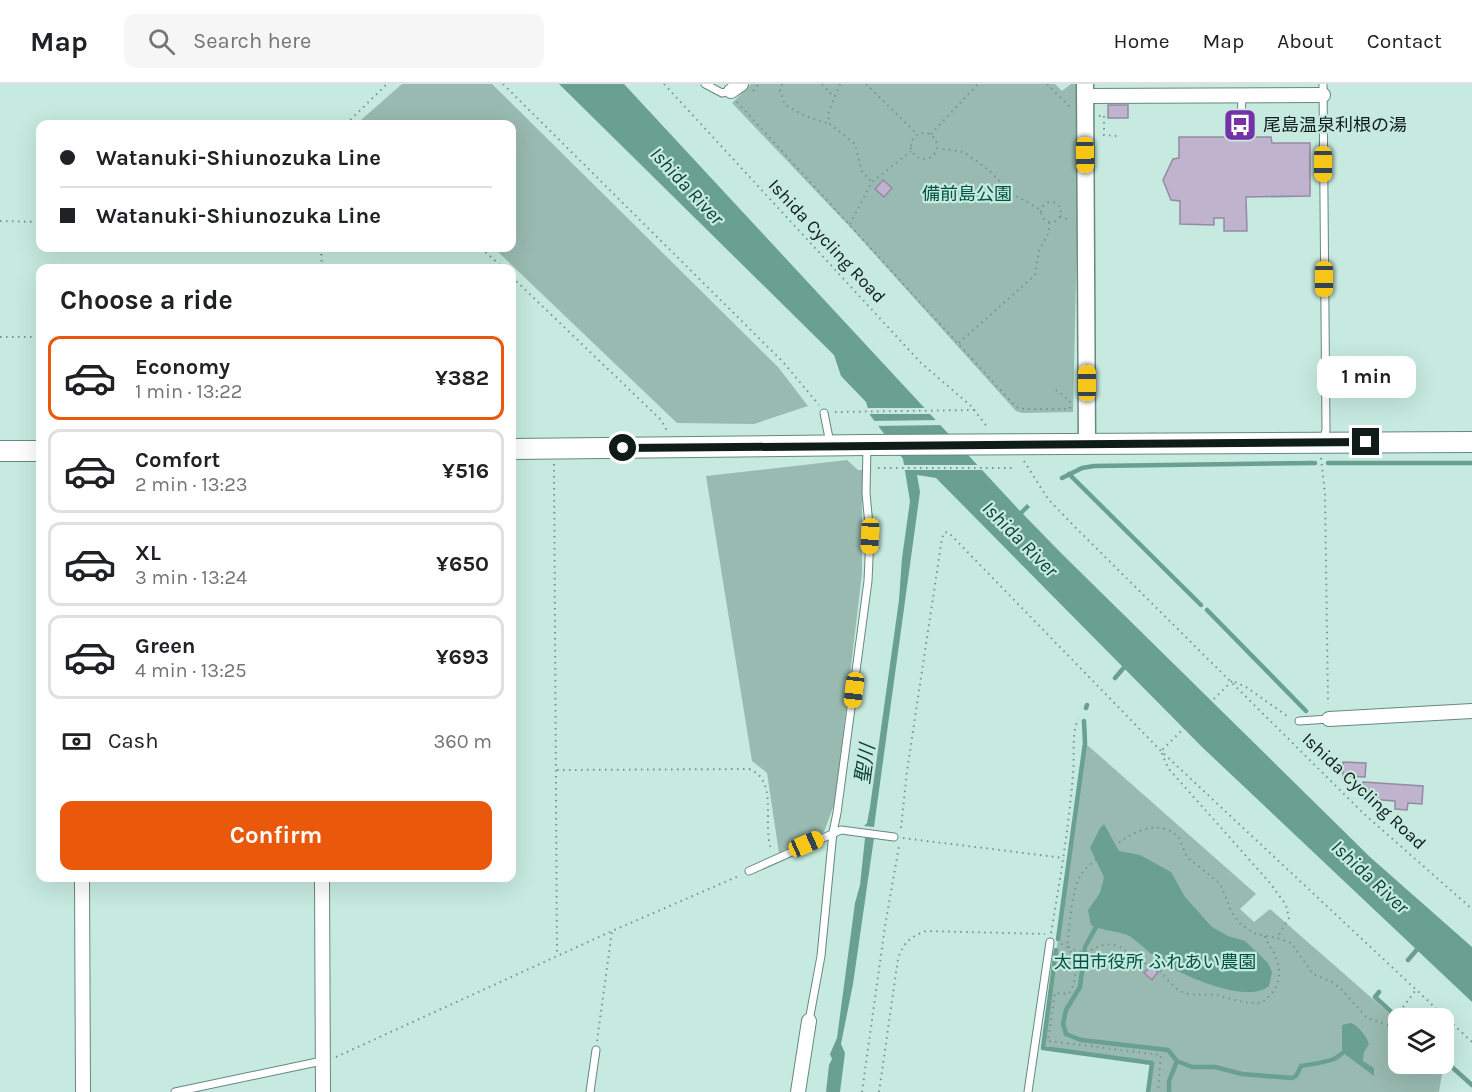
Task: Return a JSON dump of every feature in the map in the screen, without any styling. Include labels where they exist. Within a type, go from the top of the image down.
[{"type":"main road","points":[[516,449],[871,445],[989,438],[1087,444],[1472,442]]},
{"type":"main road","points":[[0,451],[36,450]]},
{"type":"street","points":[[1087,444],[1085,90],[1242,96],[1323,90]]},
{"type":"street","points":[[1329,719],[1472,711]]},
{"type":"street","points":[[82,882],[82,1092]]},
{"type":"street","points":[[322,882],[323,1092]]},
{"type":"street","points":[[798,1092],[809,1021]]},
{"type":"lane","points":[[705,84],[722,93],[736,92]]},
{"type":"lane","points":[[1323,90],[1326,430],[1323,442]]},
{"type":"lane","points":[[1241,120],[1242,96]]},
{"type":"lane","points":[[824,413],[830,445]]},
{"type":"lane","points":[[809,1021],[821,956],[833,832],[868,581],[870,536],[866,493],[871,445]]},
{"type":"lane","points":[[1299,721],[1329,719]]},
{"type":"lane","points":[[749,871],[841,830],[897,837]]},
{"type":"lane","points":[[1028,1092],[1050,938]]},
{"type":"lane","points":[[590,1092],[596,1050]]},
{"type":"lane","points":[[175,1092],[322,1061]]},
{"type":"path","points":[[350,120],[387,84]]},
{"type":"path","points":[[503,84],[783,362],[824,413]]},
{"type":"path","name":"Ishida Cycling Road","points":[[664,84],[921,363],[975,410],[989,438]]},
{"type":"path","points":[[782,84],[780,90],[785,105],[805,116],[830,124],[855,144],[862,172],[872,182]]},
{"type":"path","points":[[822,84],[833,96]]},
{"type":"path","points":[[830,124],[828,114],[833,96],[840,84]]},
{"type":"path","points":[[866,84],[917,134]]},
{"type":"path","points":[[931,134],[978,84]]},
{"type":"path","points":[[1047,84],[1072,110]]},
{"type":"path","points":[[736,92],[850,224],[1019,409],[1070,409],[1070,401],[1056,390]]},
{"type":"path","points":[[1100,134],[1099,116],[1104,115],[1104,135],[1117,135]]},
{"type":"path","points":[[850,224],[872,182],[911,151],[912,141],[917,134],[925,132],[931,134],[938,144],[933,156],[920,159],[911,151]]},
{"type":"path","points":[[943,149],[964,152],[990,171],[1011,193],[1041,210]]},
{"type":"path","points":[[1047,203],[1054,203],[1059,207],[1060,216],[1056,221],[1049,222],[1042,217],[1041,210],[1047,203]]},
{"type":"path","points":[[1060,216],[1071,222],[1071,210]]},
{"type":"path","points":[[0,221],[36,222]]},
{"type":"path","points":[[959,344],[1035,275],[1039,251],[1049,232],[1049,222]]},
{"type":"path","points":[[485,252],[499,264]]},
{"type":"path","points":[[516,281],[661,420],[668,433],[669,448]]},
{"type":"path","points":[[0,337],[36,337]]},
{"type":"path","points":[[832,412],[975,410]]},
{"type":"path","points":[[554,449],[557,956]]},
{"type":"path","points":[[1026,466],[1048,499],[1200,652],[1232,681],[1246,687],[1288,717],[1299,721]]},
{"type":"path","points":[[1321,466],[1325,494],[1329,719]]},
{"type":"path","points":[[875,468],[1016,468]]},
{"type":"path","points":[[862,1092],[897,837],[942,538],[945,532],[956,538],[1161,751],[1415,992],[1472,1042]]},
{"type":"path","points":[[1161,751],[1232,681]]},
{"type":"path","name":"Ishida Cycling Road","points":[[1232,681],[1363,813],[1472,909]]},
{"type":"path","points":[[1050,938],[1064,858],[1073,773],[1074,734],[1078,719]]},
{"type":"path","points":[[1161,751],[1168,768],[1270,883],[1286,905],[1289,918],[1277,938]]},
{"type":"path","points":[[557,770],[749,769],[760,773],[767,784],[767,834],[776,858]]},
{"type":"path","points":[[1158,1092],[1161,1055],[1048,1041],[1055,993],[1068,994],[1073,982],[1074,954],[1067,946],[1076,887],[1080,876],[1093,862],[1136,831],[1150,827],[1174,832],[1179,836],[1187,857],[1222,888],[1231,911],[1241,925],[1256,934],[1291,943],[1313,974],[1332,982],[1350,996],[1367,1018],[1394,1027],[1396,1017],[1415,992]]},
{"type":"path","points":[[897,837],[1064,858]]},
{"type":"path","points":[[322,1061],[749,871]]},
{"type":"path","points":[[596,1050],[612,931]]},
{"type":"path","points":[[879,1092],[897,960],[901,948],[910,938],[926,931],[1050,938],[1080,953],[1087,953],[1106,945],[1114,945],[1123,948],[1139,962],[1153,964],[1179,990],[1186,993],[1215,995],[1240,1002],[1261,1003],[1274,993],[1278,980],[1277,963],[1265,936]]},
{"type":"green space","points":[[402,84],[492,84],[778,367],[808,406],[754,424],[677,423],[516,269],[516,264],[511,264],[498,252],[516,252],[516,120],[361,120]]},
{"type":"green space","name":"備前島公園","points":[[751,84],[1055,84],[1062,91],[1071,84],[1077,84],[1077,234],[1073,412],[1022,413],[1016,411],[850,227],[732,103]]},
{"type":"green space","points":[[847,460],[858,470],[862,470],[862,573],[835,802],[824,832],[779,853],[767,773],[752,761],[706,476]]},
{"type":"green space","name":"太田市役所 ふれあい農園","points":[[1085,743],[1256,894],[1240,909],[1254,922],[1270,909],[1388,1012],[1388,1074],[1442,1074],[1439,1092],[1148,1092],[1152,1063],[1043,1048]]},
{"type":"water","name":"Ishida River","points":[[559,84],[624,84],[1020,511],[1027,504],[1030,507],[1023,514],[1060,552],[1370,857],[1472,947],[1472,1002],[1202,747],[936,478],[917,475],[920,492],[874,827],[864,826],[867,823],[870,807],[899,600],[910,501],[903,459],[870,415],[866,402],[841,376],[834,355]]},
{"type":"water","points":[[1104,824],[1119,851],[1140,855],[1171,872],[1185,897],[1212,927],[1228,936],[1245,941],[1268,963],[1272,972],[1269,986],[1259,991],[1246,992],[1214,986],[1170,967],[1131,937],[1091,925],[1088,910],[1100,893],[1104,877],[1090,848]]},
{"type":"water","points":[[865,838],[874,838],[853,984],[841,1044],[845,1053],[840,1092],[826,1092],[829,1065],[832,1059],[830,1054],[837,1038]]},
{"type":"water","points":[[1351,1023],[1368,1041],[1363,1061],[1374,1068],[1374,1076],[1342,1052],[1342,1025]]},
{"type":"pier","points":[[865,408],[929,408],[934,414],[866,414]]},
{"type":"pier","points":[[940,420],[945,425],[874,426],[870,421]]},
{"type":"pier","points":[[901,465],[981,465],[986,470],[901,470]]},
{"type":"building","points":[[1108,105],[1128,105],[1128,118],[1108,118]]},
{"type":"building","points":[[1179,137],[1271,137],[1272,143],[1310,143],[1310,196],[1246,197],[1247,231],[1224,231],[1224,218],[1214,218],[1214,225],[1180,224],[1180,201],[1171,200],[1163,180],[1173,159],[1179,158]]},
{"type":"building","points":[[883,180],[892,188],[884,197],[875,189]]},
{"type":"building","points":[[1343,762],[1366,763],[1365,777],[1343,776]]},
{"type":"building","points":[[1363,782],[1423,786],[1422,804],[1408,803],[1407,810],[1395,809],[1395,801],[1368,799],[1362,794]]},
{"type":"building","points":[[1151,966],[1158,972],[1152,980],[1144,973]]},
{"type":"waterway","points":[[1062,478],[1082,468],[1094,466],[1315,463]]},
{"type":"waterway","points":[[1328,463],[1472,463]]},
{"type":"waterway","points":[[1069,474],[1201,605]]},
{"type":"waterway","points":[[1207,610],[1306,711]]},
{"type":"waterway","points":[[1115,678],[1127,664]]},
{"type":"waterway","points":[[1058,939],[1085,743],[1084,721]]},
{"type":"waterway","points":[[1096,927],[1085,947],[1080,987],[1066,1010],[1063,1024],[1066,1034],[1081,1040],[1168,1050],[1177,1061],[1169,1081],[1169,1092]]},
{"type":"waterway","points":[[1408,960],[1420,946]]},
{"type":"waterway","points":[[1056,950],[1043,1048],[1152,1063],[1148,1092]]},
{"type":"waterway","points":[[1379,992],[1375,997],[1388,1009]]},
{"type":"waterway","points":[[1177,1061],[1192,1067],[1215,1067],[1242,1074],[1292,1078],[1296,1076],[1301,1066],[1334,1059],[1346,1051]]},
{"type":"waterway","points":[[1454,1069],[1472,1085]]},
{"type":"place","name":"尾島温泉利根の湯","points":[[1240,125]]},
{"type":"route","points":[[623,448],[1366,442]]},
{"type":"water label","name":"聖川","points":[[865,764]]}]
